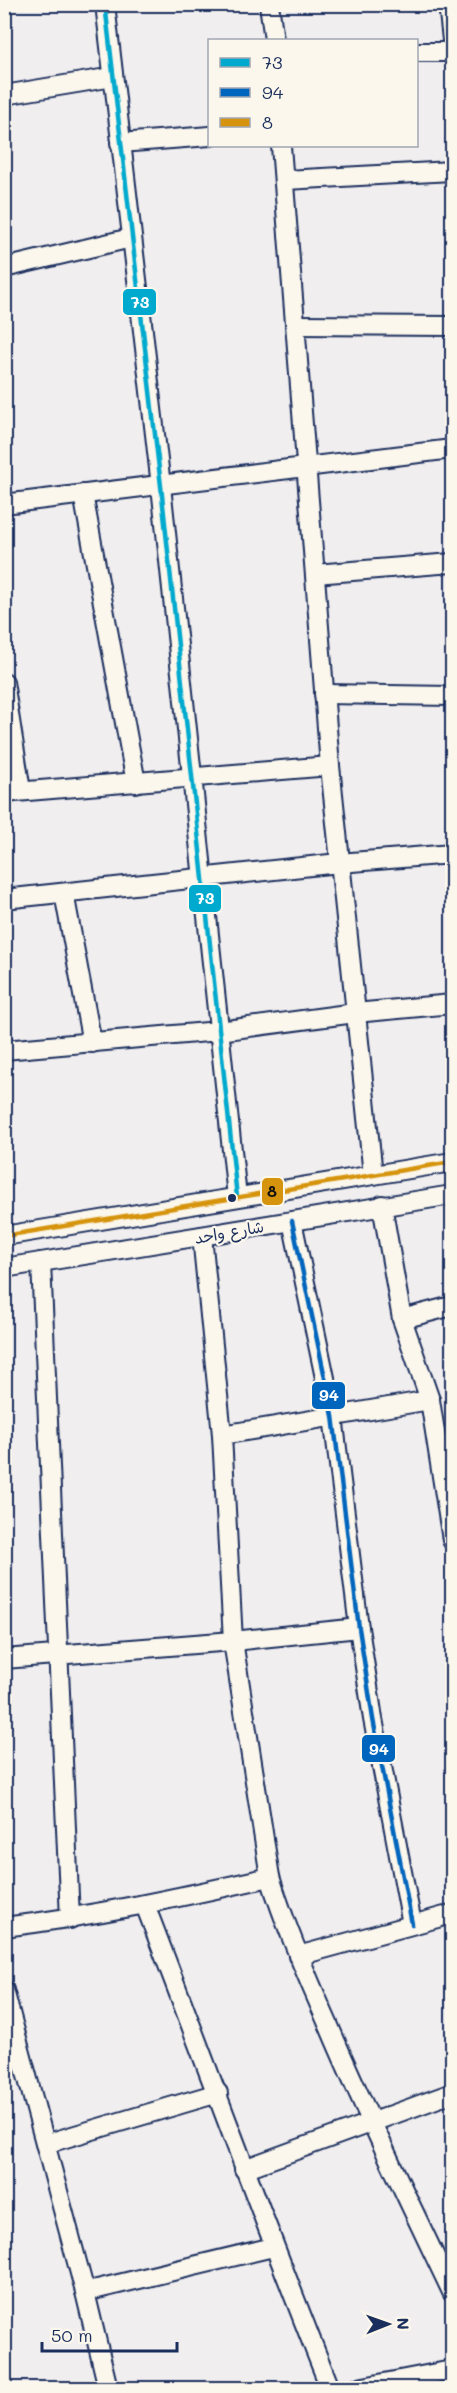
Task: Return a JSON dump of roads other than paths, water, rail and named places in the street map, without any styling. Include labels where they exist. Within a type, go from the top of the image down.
[{"type":"street","points":[[105,4],[161,486],[237,1197]]},
{"type":"street","points":[[269,4],[273,39]]},
{"type":"street","points":[[448,4],[453,40]]},
{"type":"street","points":[[418,52],[453,52]]},
{"type":"street","points":[[4,95],[113,77]]},
{"type":"street","points":[[120,143],[208,136]]},
{"type":"street","points":[[281,147],[330,766],[373,1175]]},
{"type":"street","points":[[285,180],[453,171]]},
{"type":"street","points":[[4,268],[131,238]]},
{"type":"street","points":[[295,325],[453,326]]},
{"type":"street","points":[[4,504],[453,449]]},
{"type":"street","points":[[83,495],[135,783]]},
{"type":"street","points":[[315,574],[453,563]]},
{"type":"street","points":[[4,682],[13,792],[330,766]]},
{"type":"street","points":[[324,694],[453,696]]},
{"type":"street","points":[[4,899],[339,863],[453,854]]},
{"type":"street","points":[[64,893],[92,1043]]},
{"type":"street","points":[[4,1050],[219,1031],[453,1004]]},
{"type":"street","name":"شارع واحد","points":[[4,1236],[453,1162]]},
{"type":"street","name":"شارع واحد","points":[[4,1268],[382,1205],[453,1196]]},
{"type":"street","points":[[382,1205],[402,1319],[430,1400],[453,1540]]},
{"type":"street","points":[[292,1221],[333,1416],[359,1628],[373,1719],[412,1924]]},
{"type":"street","points":[[202,1236],[222,1435],[233,1641],[270,1877],[281,1914],[298,1956],[370,2122],[453,2292]]},
{"type":"street","points":[[41,1262],[70,1919]]},
{"type":"street","points":[[402,1319],[453,1306]]},
{"type":"street","points":[[222,1435],[430,1400]]},
{"type":"street","points":[[4,1659],[233,1641],[359,1628]]},
{"type":"street","points":[[4,1927],[70,1919],[145,1905],[270,1877]]},
{"type":"street","points":[[145,1905],[218,2093],[273,2247],[330,2388]]},
{"type":"street","points":[[298,1956],[453,1914]]},
{"type":"street","points":[[4,1990],[85,2292],[108,2388]]},
{"type":"street","points":[[45,2144],[218,2093]]},
{"type":"street","points":[[244,2169],[453,2093]]},
{"type":"street","points":[[85,2292],[273,2247]]},
{"type":"street","points":[[358,2388],[453,2370]]}]
